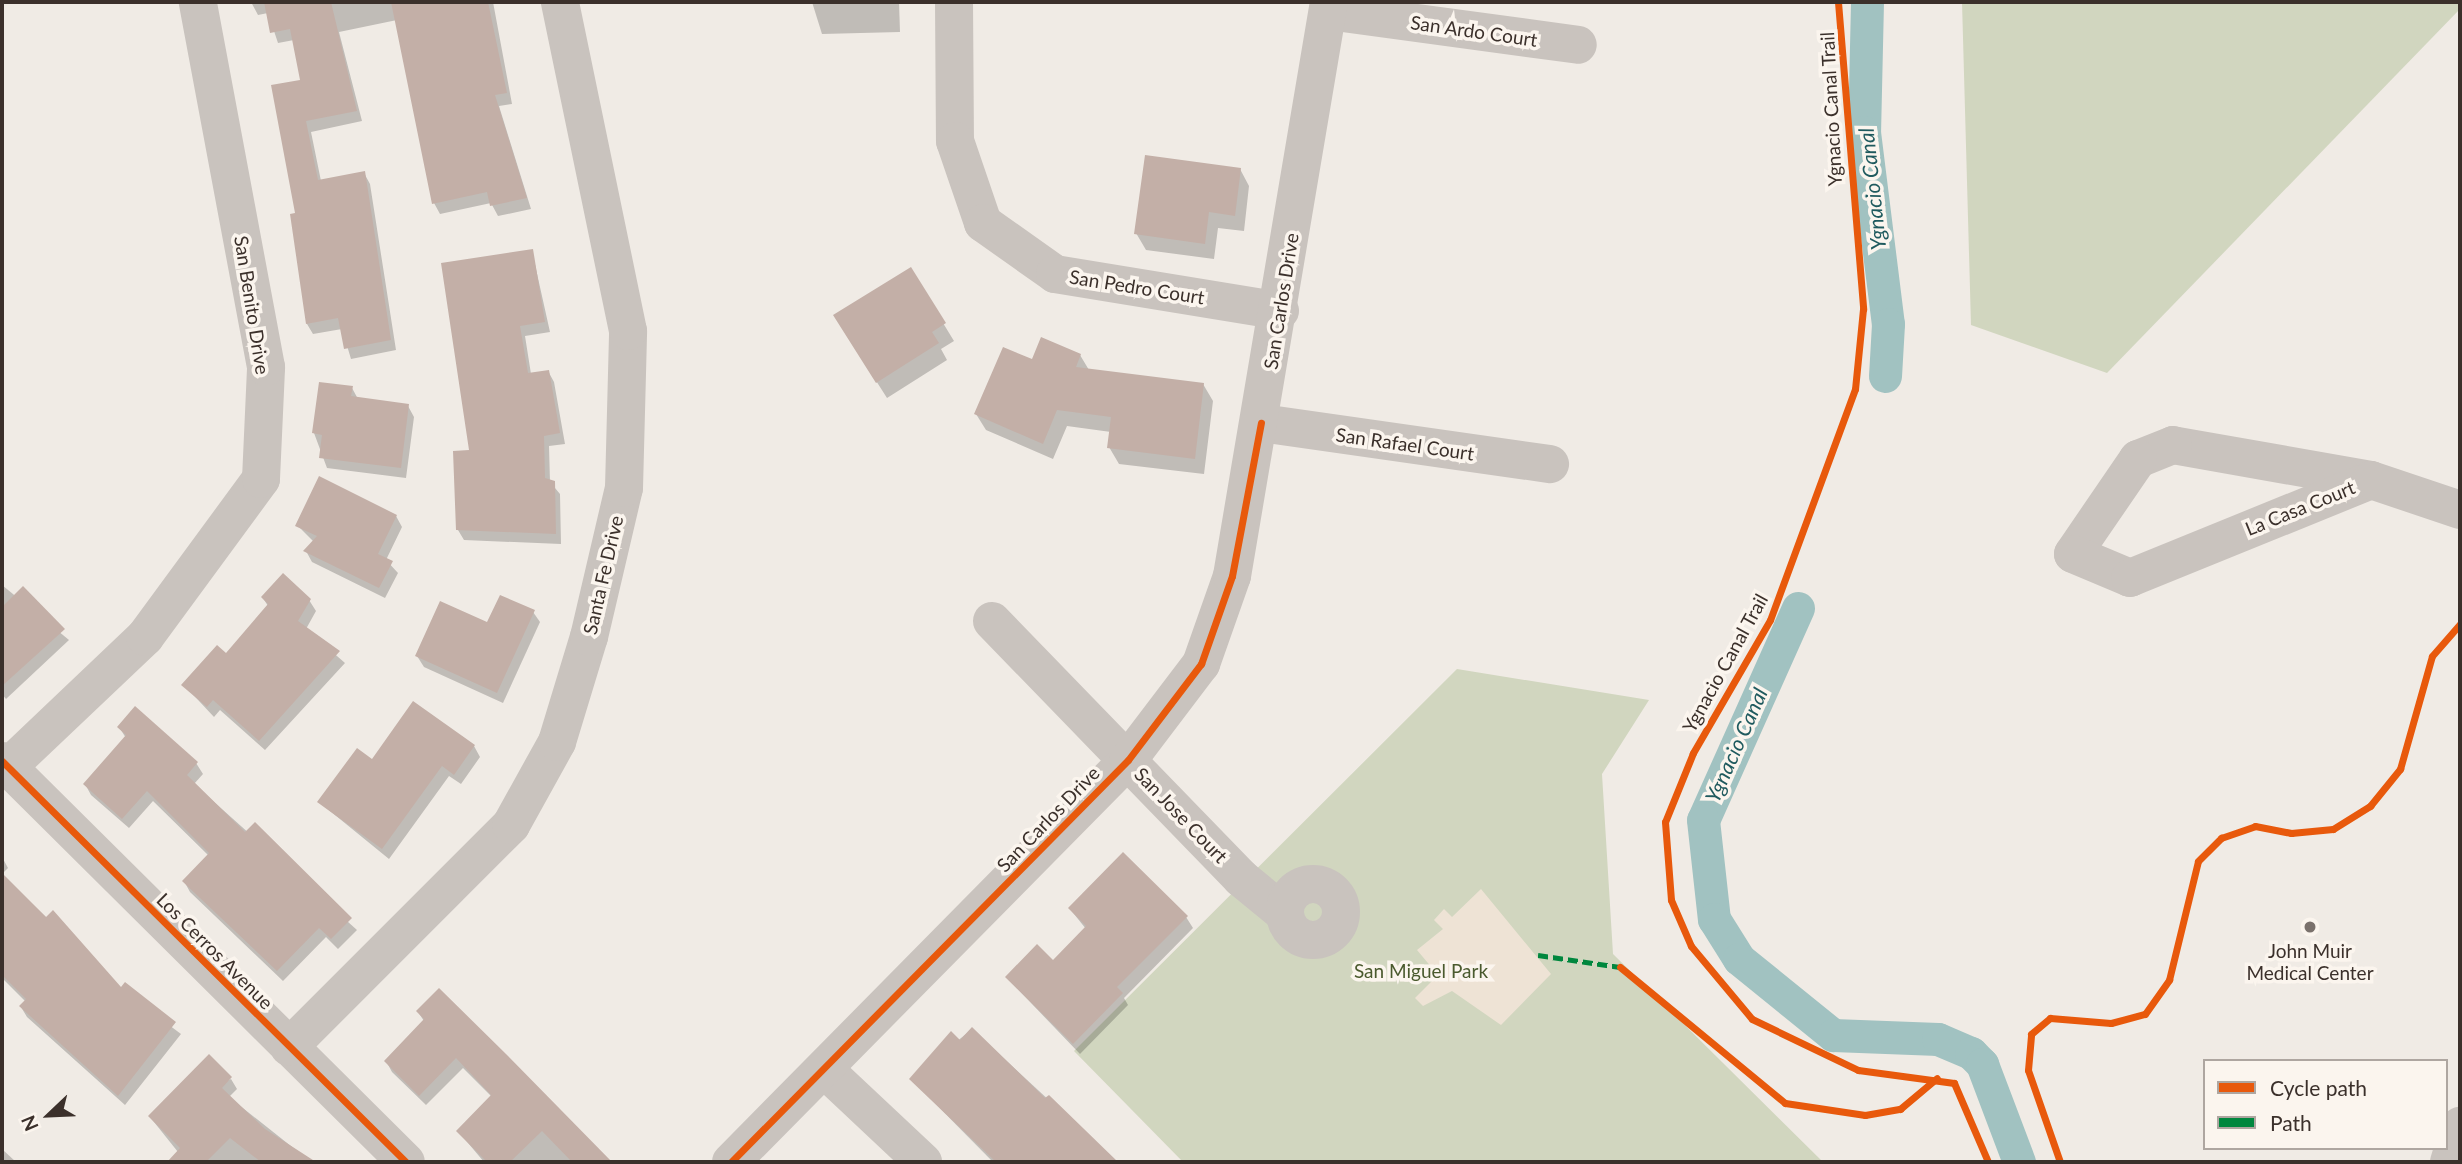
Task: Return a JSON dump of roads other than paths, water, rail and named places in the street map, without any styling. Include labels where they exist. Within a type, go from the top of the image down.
[{"type":"street","name":"San Benito Drive","points":[[5,764],[145,637],[261,479],[266,367],[198,2]]},
{"type":"street","name":"Santa Fe Drive","points":[[289,1047],[511,825],[557,742],[589,637],[624,488],[628,331],[560,2]]},
{"type":"street","name":"San Pedro Court","points":[[954,2],[955,141],[983,223],[1055,274],[1280,311]]},
{"type":"street","name":"San Carlos Drive","points":[[731,1162],[1128,760],[1201,664],[1220,622],[1261,423],[1329,6]]},
{"type":"street","name":"San Ardo Court","points":[[1329,6],[1578,45]]},
{"type":"street","name":"San Rafael Court","points":[[1261,423],[1550,464]]},
{"type":"street","name":"La Casa Court","points":[[2371,480],[2130,578],[2073,554],[2138,459],[2173,445],[2371,480],[2460,510]]},
{"type":"street","name":"San Jose Court","points":[[992,621],[1128,760],[1285,914]]},
{"type":"street","name":"Los Cerros Avenue","points":[[5,764],[406,1162]]},
{"type":"street","points":[[824,1069],[923,1162]]},
{"type":"street","points":[[2449,1162],[2460,1126]]},
{"type":"waterway","name":"Ygnacio Canal","points":[[1867,2],[1864,132],[1888,324],[1885,376]]},
{"type":"waterway","name":"Ygnacio Canal","points":[[1798,608],[1703,820],[1714,919],[1739,959],[1833,1035],[1938,1039],[1971,1053],[1982,1064],[2019,1162]]},
{"type":"place","name":"John Muir Medical Center","points":[[2310,927]]},
{"type":"park label","name":"San Miguel Park","points":[[1421,971]]}]
